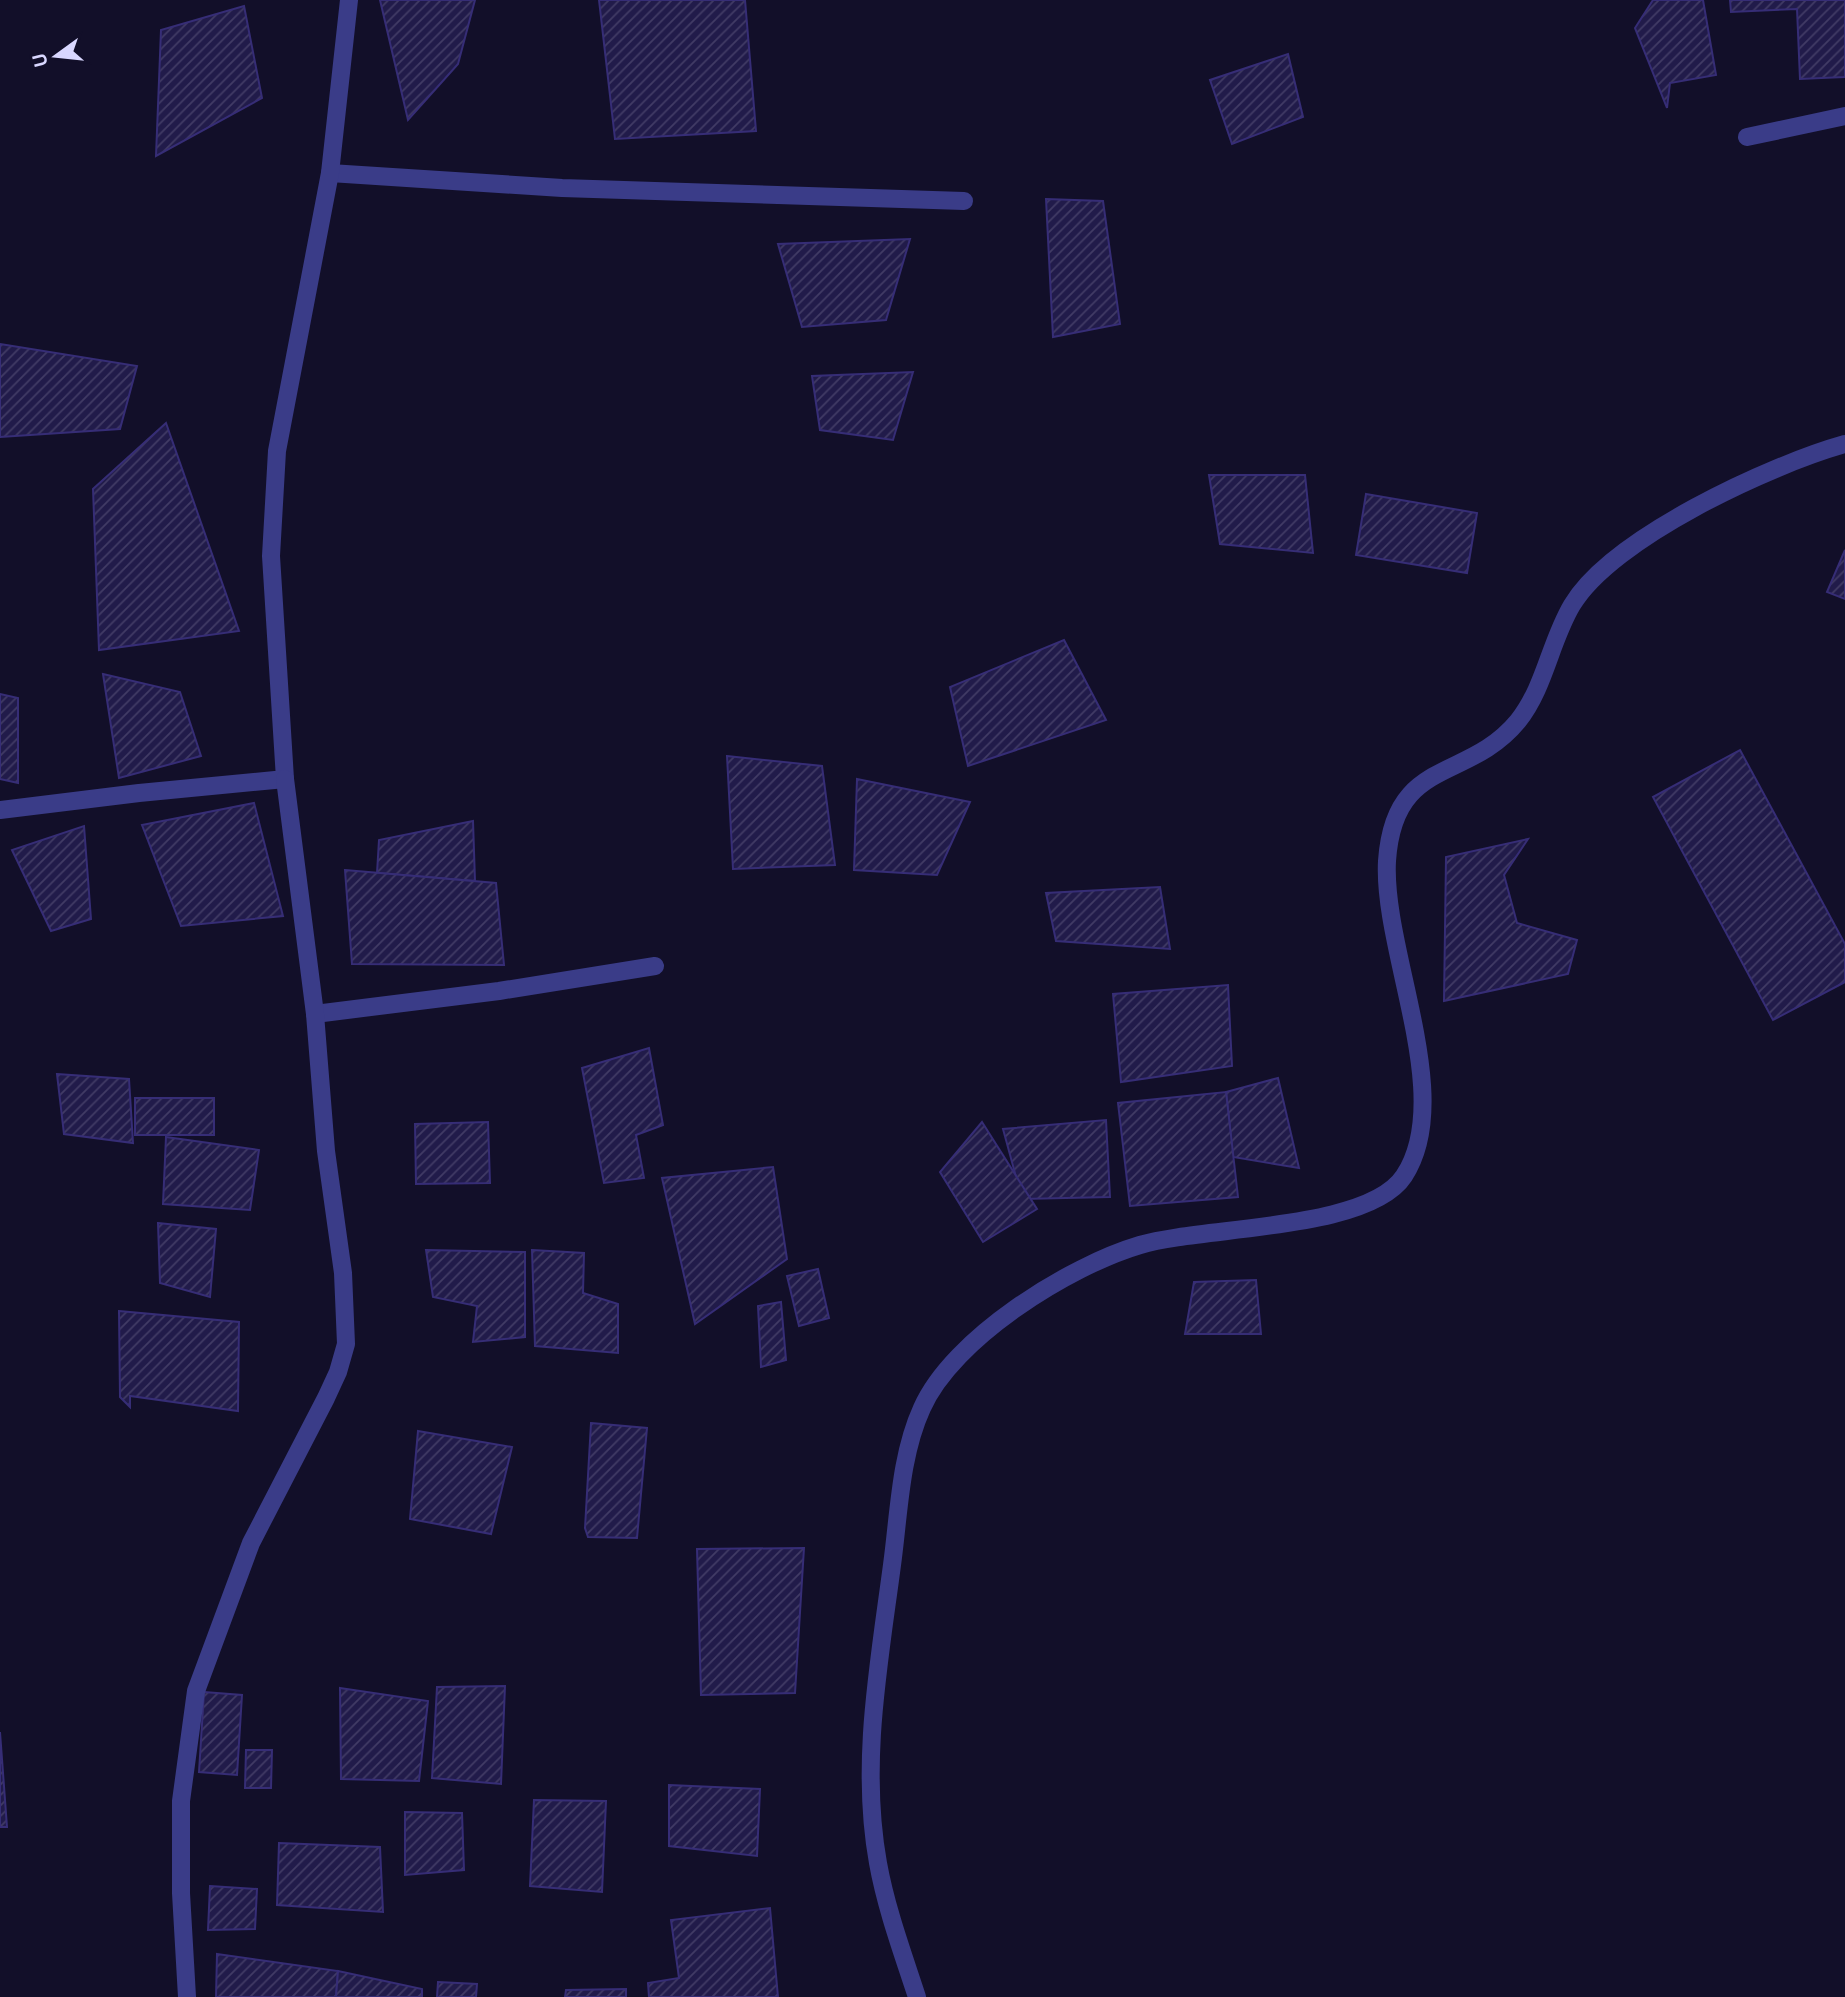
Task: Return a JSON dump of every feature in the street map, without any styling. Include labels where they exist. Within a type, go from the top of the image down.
[{"type":"street","points":[[187,1997],[181,1892],[181,1801],[196,1691],[251,1543],[326,1398],[338,1372],[346,1344],[343,1273],[326,1151],[315,1014],[285,779],[271,556],[277,451],[330,173],[349,0]]},
{"type":"street","points":[[1747,137],[1845,116]]},
{"type":"street","points":[[330,173],[562,188],[964,201]]},
{"type":"street","points":[[917,1997],[878,1866],[872,1811],[870,1738],[907,1455],[922,1407],[947,1366],[1031,1298],[1079,1268],[1143,1244],[1344,1211],[1379,1200],[1399,1184],[1413,1163],[1419,1135],[1422,1083],[1389,908],[1387,866],[1391,832],[1398,808],[1416,788],[1486,748],[1519,720],[1537,690],[1572,605],[1591,581],[1623,554],[1695,509],[1773,469],[1845,444]]},
{"type":"street","points":[[0,810],[127,794],[285,779]]},
{"type":"street","points":[[315,1014],[499,991],[655,966]]},
{"type":"building","points":[[380,0],[475,0],[458,64],[408,120]]},
{"type":"building","points":[[599,0],[745,0],[756,131],[615,139]]},
{"type":"building","points":[[1653,0],[1703,0],[1716,75],[1670,83],[1667,108],[1635,28]]},
{"type":"building","points":[[1730,0],[1845,0],[1845,77],[1800,79],[1797,9],[1731,12]]},
{"type":"building","points":[[244,6],[262,98],[156,156],[161,30]]},
{"type":"building","points":[[1288,54],[1303,117],[1232,144],[1210,80]]},
{"type":"building","points":[[1046,199],[1103,201],[1120,324],[1053,337]]},
{"type":"building","points":[[910,239],[886,320],[802,327],[778,244]]},
{"type":"building","points":[[0,344],[137,366],[120,429],[0,437]]},
{"type":"building","points":[[913,372],[893,440],[820,430],[812,376]]},
{"type":"building","points":[[166,423],[239,631],[99,650],[93,489]]},
{"type":"building","points":[[1209,475],[1305,475],[1313,553],[1220,544]]},
{"type":"building","points":[[1366,494],[1477,513],[1467,573],[1356,555]]},
{"type":"building","points":[[1845,550],[1845,599],[1827,592]]},
{"type":"building","points":[[1064,640],[1106,720],[968,766],[950,687]]},
{"type":"building","points":[[103,674],[180,692],[201,756],[119,778]]},
{"type":"building","points":[[0,694],[18,698],[18,783],[0,779]]},
{"type":"building","points":[[1740,750],[1845,944],[1845,982],[1773,1020],[1653,797]]},
{"type":"building","points":[[727,756],[822,766],[835,865],[733,869]]},
{"type":"building","points":[[857,779],[970,802],[937,875],[854,870]]},
{"type":"building","points":[[254,803],[283,916],[181,926],[142,825]]},
{"type":"building","points":[[473,821],[475,881],[377,873],[379,840]]},
{"type":"building","points":[[84,826],[91,919],[51,931],[12,850]]},
{"type":"building","points":[[1528,839],[1504,875],[1517,923],[1577,940],[1568,974],[1444,1001],[1446,857]]},
{"type":"building","points":[[345,870],[496,883],[504,965],[352,964]]},
{"type":"building","points":[[1160,887],[1170,949],[1056,941],[1046,893]]},
{"type":"building","points":[[1228,985],[1232,1066],[1121,1082],[1113,994]]},
{"type":"building","points":[[649,1048],[663,1125],[636,1135],[644,1178],[604,1183],[582,1068]]},
{"type":"building","points":[[57,1074],[129,1079],[133,1143],[64,1134]]},
{"type":"building","points":[[1278,1078],[1299,1168],[1233,1157],[1226,1092]]},
{"type":"building","points":[[1226,1092],[1238,1197],[1130,1206],[1118,1103]]},
{"type":"building","points":[[135,1098],[214,1098],[214,1135],[135,1135]]},
{"type":"building","points":[[1106,1120],[1110,1197],[1022,1199],[1003,1129]]},
{"type":"building","points":[[488,1122],[490,1183],[416,1184],[415,1124]]},
{"type":"building","points":[[982,1122],[1037,1209],[983,1242],[940,1172]]},
{"type":"building","points":[[166,1137],[259,1150],[250,1210],[163,1204]]},
{"type":"building","points":[[773,1167],[787,1259],[695,1324],[662,1178]]},
{"type":"building","points":[[158,1223],[216,1229],[210,1297],[160,1283]]},
{"type":"building","points":[[426,1250],[525,1252],[525,1337],[473,1342],[477,1306],[433,1297]]},
{"type":"building","points":[[532,1250],[584,1253],[583,1293],[618,1304],[618,1353],[535,1346]]},
{"type":"building","points":[[818,1269],[829,1318],[799,1326],[787,1276]]},
{"type":"building","points":[[1256,1280],[1261,1334],[1185,1334],[1194,1282]]},
{"type":"building","points":[[781,1302],[786,1360],[761,1367],[758,1306]]},
{"type":"building","points":[[119,1311],[239,1322],[238,1411],[130,1396],[130,1407],[120,1397]]},
{"type":"building","points":[[591,1423],[647,1428],[637,1538],[588,1537],[585,1528]]},
{"type":"building","points":[[418,1431],[512,1447],[491,1534],[410,1519]]},
{"type":"building","points":[[804,1548],[795,1693],[701,1695],[697,1549]]},
{"type":"building","points":[[505,1686],[501,1784],[432,1778],[437,1687]]},
{"type":"building","points":[[340,1688],[428,1701],[419,1781],[341,1779]]},
{"type":"building","points":[[204,1692],[242,1695],[237,1775],[199,1772]]},
{"type":"building","points":[[0,1732],[7,1827],[0,1827]]},
{"type":"building","points":[[246,1750],[272,1750],[271,1788],[245,1788]]},
{"type":"building","points":[[669,1785],[760,1789],[757,1856],[669,1846]]},
{"type":"building","points":[[534,1800],[606,1801],[602,1892],[530,1886]]},
{"type":"building","points":[[405,1812],[462,1813],[464,1870],[405,1875]]},
{"type":"building","points":[[279,1843],[380,1847],[383,1912],[277,1905]]},
{"type":"building","points":[[210,1886],[257,1889],[255,1929],[208,1930]]},
{"type":"building","points":[[770,1908],[778,1997],[649,1997],[648,1983],[679,1978],[671,1920]]},
{"type":"building","points":[[217,1954],[338,1971],[336,1997],[216,1997]]},
{"type":"building","points":[[338,1971],[422,1989],[422,1997],[336,1997]]},
{"type":"building","points":[[438,1982],[477,1984],[476,1997],[437,1997]]},
{"type":"building","points":[[626,1989],[626,1997],[565,1997],[566,1990]]}]
